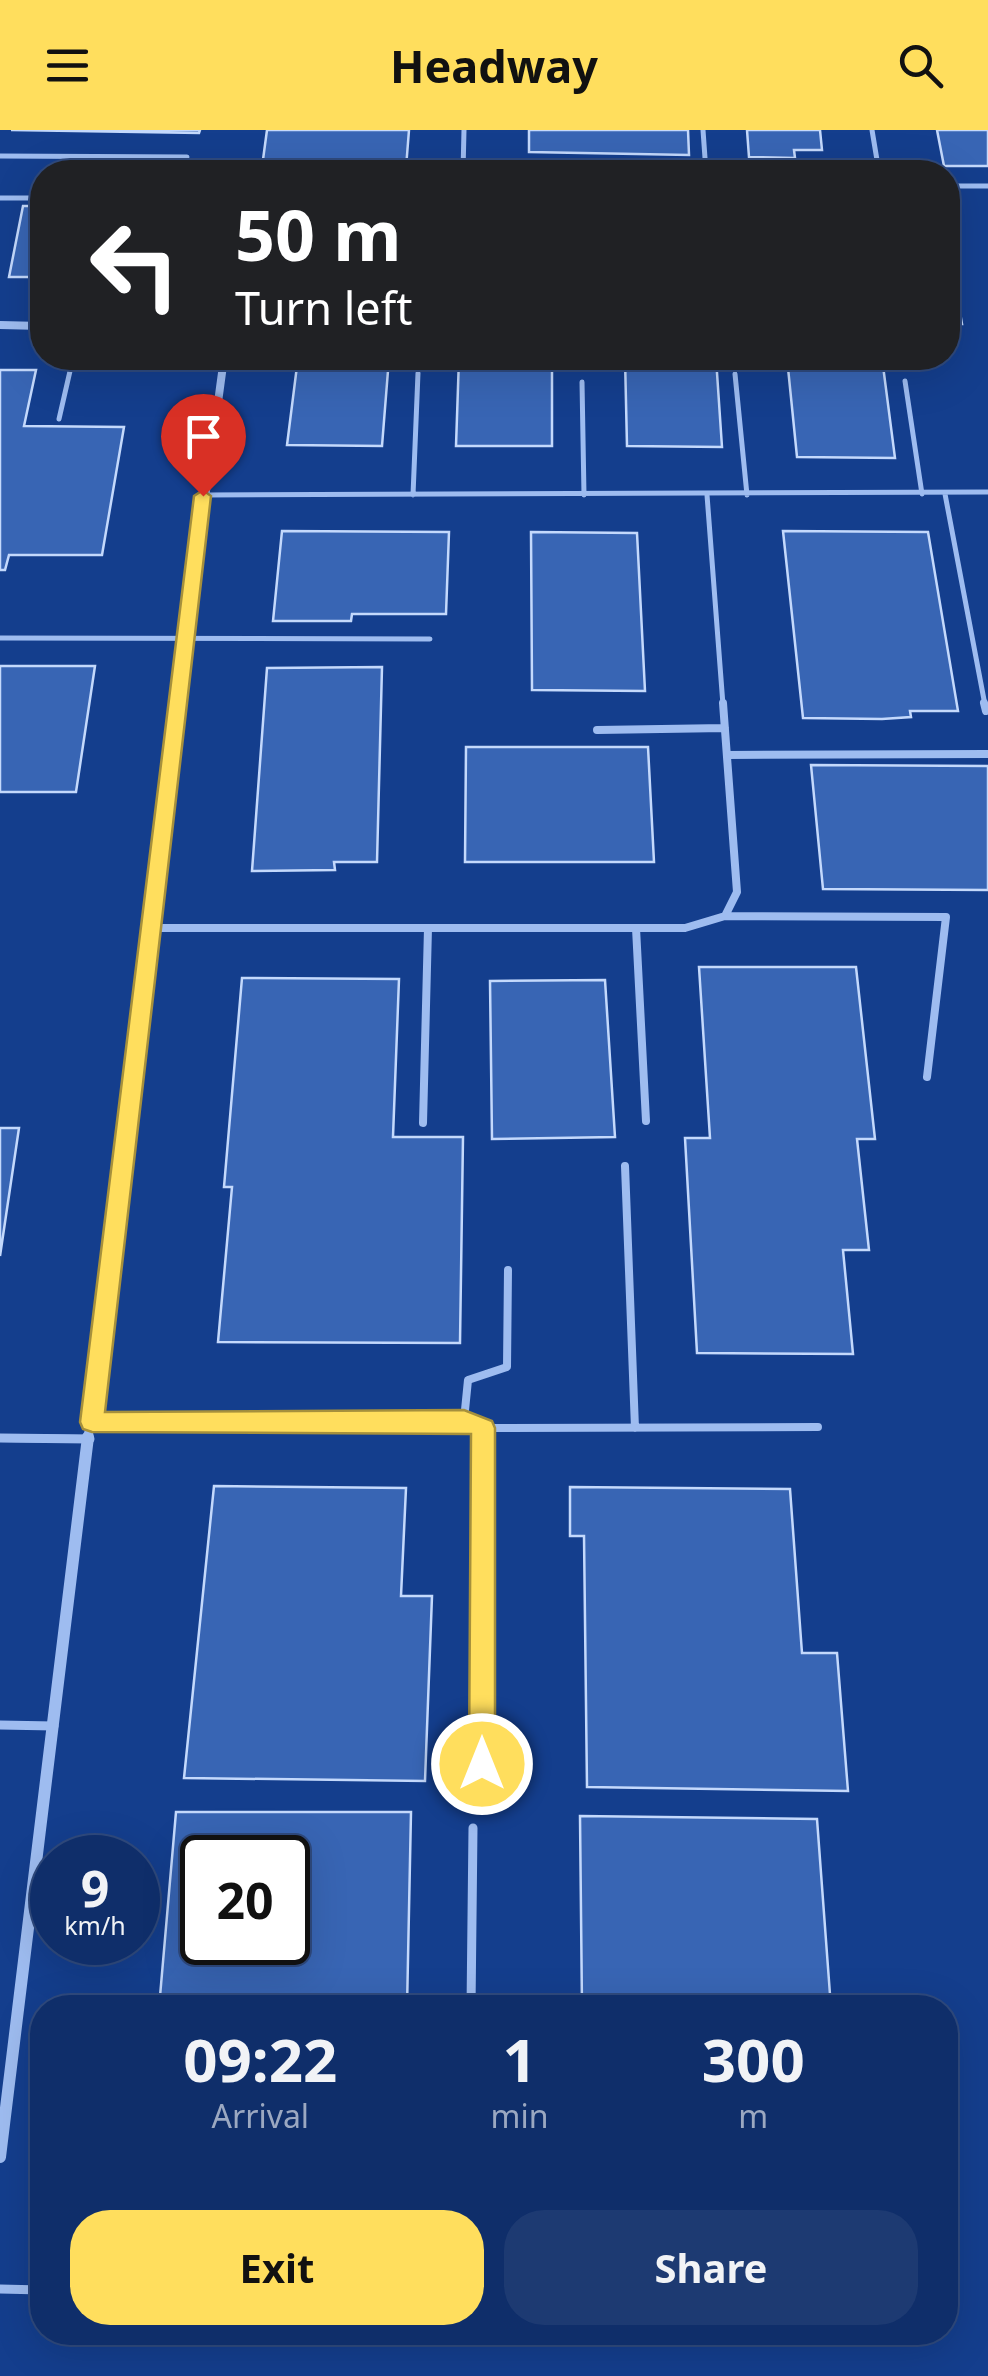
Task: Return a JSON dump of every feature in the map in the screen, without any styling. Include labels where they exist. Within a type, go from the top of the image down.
[{"type":"street","points":[[0,325],[30,326]]},
{"type":"street","points":[[0,2157],[203,496],[222,370]]},
{"type":"lane","points":[[463,160],[464,130]]},
{"type":"lane","points":[[703,130],[705,160]]},
{"type":"lane","points":[[872,130],[877,160]]},
{"type":"lane","points":[[0,156],[187,157]]},
{"type":"lane","points":[[960,186],[988,186]]},
{"type":"lane","points":[[0,198],[30,198]]},
{"type":"lane","points":[[60,419],[71,370]]},
{"type":"lane","points":[[412,495],[418,372]]},
{"type":"lane","points":[[735,374],[747,495]]},
{"type":"lane","points":[[905,381],[922,494]]},
{"type":"lane","points":[[582,382],[584,495]]},
{"type":"lane","points":[[203,496],[988,492]]},
{"type":"lane","points":[[945,494],[986,711]]},
{"type":"lane","points":[[707,495],[738,892],[725,916]]},
{"type":"lane","points":[[0,638],[430,639]]},
{"type":"lane","points":[[597,730],[725,728]]},
{"type":"lane","points":[[727,755],[988,754]]},
{"type":"lane","points":[[150,928],[685,928],[725,916],[946,917],[927,1077]]},
{"type":"lane","points":[[423,1123],[428,928]]},
{"type":"lane","points":[[636,928],[646,1121]]},
{"type":"lane","points":[[625,1166],[635,1428]]},
{"type":"lane","points":[[464,1420],[468,1380],[507,1367],[508,1270]]},
{"type":"lane","points":[[92,1422],[464,1420],[483,1428],[818,1427]]},
{"type":"lane","points":[[482,1764],[483,1428]]},
{"type":"lane","points":[[0,1438],[90,1439]]},
{"type":"lane","points":[[0,1725],[54,1726]]},
{"type":"lane","points":[[471,1995],[474,1828]]},
{"type":"lane","points":[[0,2290],[30,2290]]},
{"type":"building","points":[[11,130],[200,130],[199,133]]},
{"type":"building","points":[[267,130],[409,130],[407,160],[263,160]]},
{"type":"building","points":[[529,130],[688,130],[689,155],[529,152]]},
{"type":"building","points":[[747,130],[820,130],[822,150],[794,150],[795,158],[749,157]]},
{"type":"building","points":[[937,130],[988,130],[988,166],[960,166],[960,160],[943,160]]},
{"type":"building","points":[[23,206],[30,206],[30,277],[9,277]]},
{"type":"building","points":[[0,370],[36,370],[24,426],[124,427],[102,555],[9,555],[5,570],[0,570]]},
{"type":"building","points":[[296,370],[388,370],[382,446],[287,445]]},
{"type":"building","points":[[459,370],[552,370],[552,446],[456,446]]},
{"type":"building","points":[[625,370],[717,370],[722,447],[627,446]]},
{"type":"building","points":[[788,370],[884,370],[895,458],[797,457]]},
{"type":"building","points":[[282,531],[449,532],[446,614],[352,614],[351,621],[273,621]]},
{"type":"building","points":[[783,531],[928,532],[958,711],[910,711],[911,717],[882,719],[803,718]]},
{"type":"building","points":[[531,532],[637,533],[645,691],[532,690]]},
{"type":"building","points":[[0,666],[95,666],[76,792],[0,792]]},
{"type":"building","points":[[382,667],[377,862],[334,862],[335,870],[252,871],[267,668]]},
{"type":"building","points":[[466,747],[648,747],[654,862],[465,862]]},
{"type":"building","points":[[811,765],[988,766],[988,890],[823,889]]},
{"type":"building","points":[[699,967],[856,967],[875,1139],[857,1139],[869,1250],[843,1250],[853,1354],[697,1353],[685,1138],[710,1138]]},
{"type":"building","points":[[242,978],[399,979],[393,1137],[463,1137],[460,1343],[218,1342],[232,1187],[224,1187]]},
{"type":"building","points":[[605,980],[615,1137],[492,1139],[490,981]]},
{"type":"building","points":[[0,1128],[19,1128],[0,1256]]},
{"type":"building","points":[[214,1486],[406,1488],[401,1596],[432,1596],[425,1781],[184,1778]]},
{"type":"building","points":[[570,1487],[790,1489],[802,1653],[837,1653],[848,1791],[587,1787],[584,1536],[570,1536]]},
{"type":"building","points":[[176,1812],[411,1812],[407,1995],[160,1995]]},
{"type":"building","points":[[580,1816],[817,1819],[830,1995],[582,1995]]},
{"type":"route","points":[[203,496],[92,1422],[464,1420],[483,1428],[482,1764]]}]
